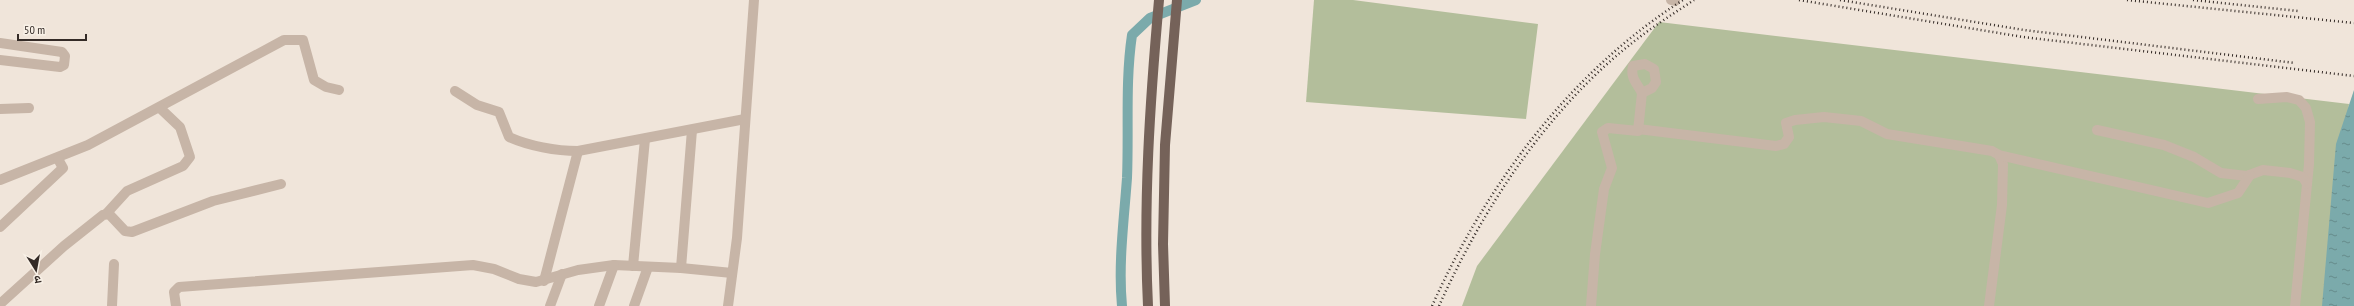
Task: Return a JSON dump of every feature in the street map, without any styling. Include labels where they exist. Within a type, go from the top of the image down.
[{"type":"main road","points":[[1148,306],[1145,258],[1151,96],[1160,0]]},
{"type":"main road","points":[[1165,306],[1163,244],[1164,145],[1177,0]]},
{"type":"street","points":[[728,306],[754,0]]},
{"type":"street","points":[[0,180],[58,159],[160,108],[287,40],[300,39],[305,42],[314,80],[326,87],[339,90]]},
{"type":"street","points":[[0,43],[62,52],[65,56],[64,65],[60,68],[0,60]]},
{"type":"street","points":[[455,91],[477,105],[499,112],[509,137],[525,143],[578,151],[745,119]]},
{"type":"street","points":[[1638,129],[1642,93]]},
{"type":"street","points":[[2258,98],[2295,98],[2299,100],[2306,108],[2310,132],[2307,184],[2295,306]]},
{"type":"street","points":[[0,109],[29,108]]},
{"type":"street","points":[[0,304],[64,246],[106,214],[127,191],[183,166],[190,157],[180,127],[160,108]]},
{"type":"street","points":[[1591,306],[1595,254],[1604,189],[1612,168],[1602,132],[1608,128],[1638,131],[1638,129],[1776,146],[1784,144],[1789,137],[1786,123],[1795,120],[1824,117],[1861,121],[1887,134],[1992,151],[1998,155],[2208,203],[2238,193],[2250,175]]},
{"type":"street","points":[[681,268],[692,130]]},
{"type":"street","points":[[2097,130],[2164,145],[2194,157],[2221,173],[2250,175],[2263,170],[2290,173],[2303,177],[2307,184]]},
{"type":"street","points":[[634,266],[645,139]]},
{"type":"street","points":[[544,281],[578,151]]},
{"type":"street","points":[[1989,306],[2002,205],[2003,164],[1998,155]]},
{"type":"street","points":[[0,227],[63,168],[58,159]]},
{"type":"street","points":[[106,214],[112,216],[126,231],[132,232],[213,201],[281,184]]},
{"type":"street","points":[[112,306],[114,264]]},
{"type":"street","points":[[176,306],[174,292],[179,287],[413,268],[483,266],[519,279],[536,282],[544,281],[562,274],[614,265],[681,268],[732,273]]},
{"type":"street","points":[[599,306],[614,265]]},
{"type":"street","points":[[634,306],[648,267]]},
{"type":"street","points":[[550,306],[562,274]]},
{"type":"green space","points":[[1314,0],[1353,0],[1538,24],[1526,119],[1306,102]]},
{"type":"green space","points":[[1659,22],[2349,104],[2326,306],[1462,306],[1477,266]]},
{"type":"water","points":[[2354,90],[2354,306],[2322,306],[2336,144]]},
{"type":"waterway","points":[[1122,306],[1121,258],[1128,160],[1128,88],[1132,35],[1150,18],[1196,0]]},
{"type":"railway","points":[[1432,306],[1478,217],[1535,135],[1568,97],[1603,61],[1642,29],[1683,0]]},
{"type":"railway","points":[[1439,306],[1456,269],[1497,197],[1545,130],[1572,99],[1601,70],[1632,43],[1694,0]]},
{"type":"railway","points":[[1799,0],[2023,37],[2354,76]]},
{"type":"railway","points":[[1840,0],[2024,30],[2295,63]]},
{"type":"railway","points":[[2127,0],[2354,23]]},
{"type":"railway","points":[[2193,0],[2298,11]]}]
